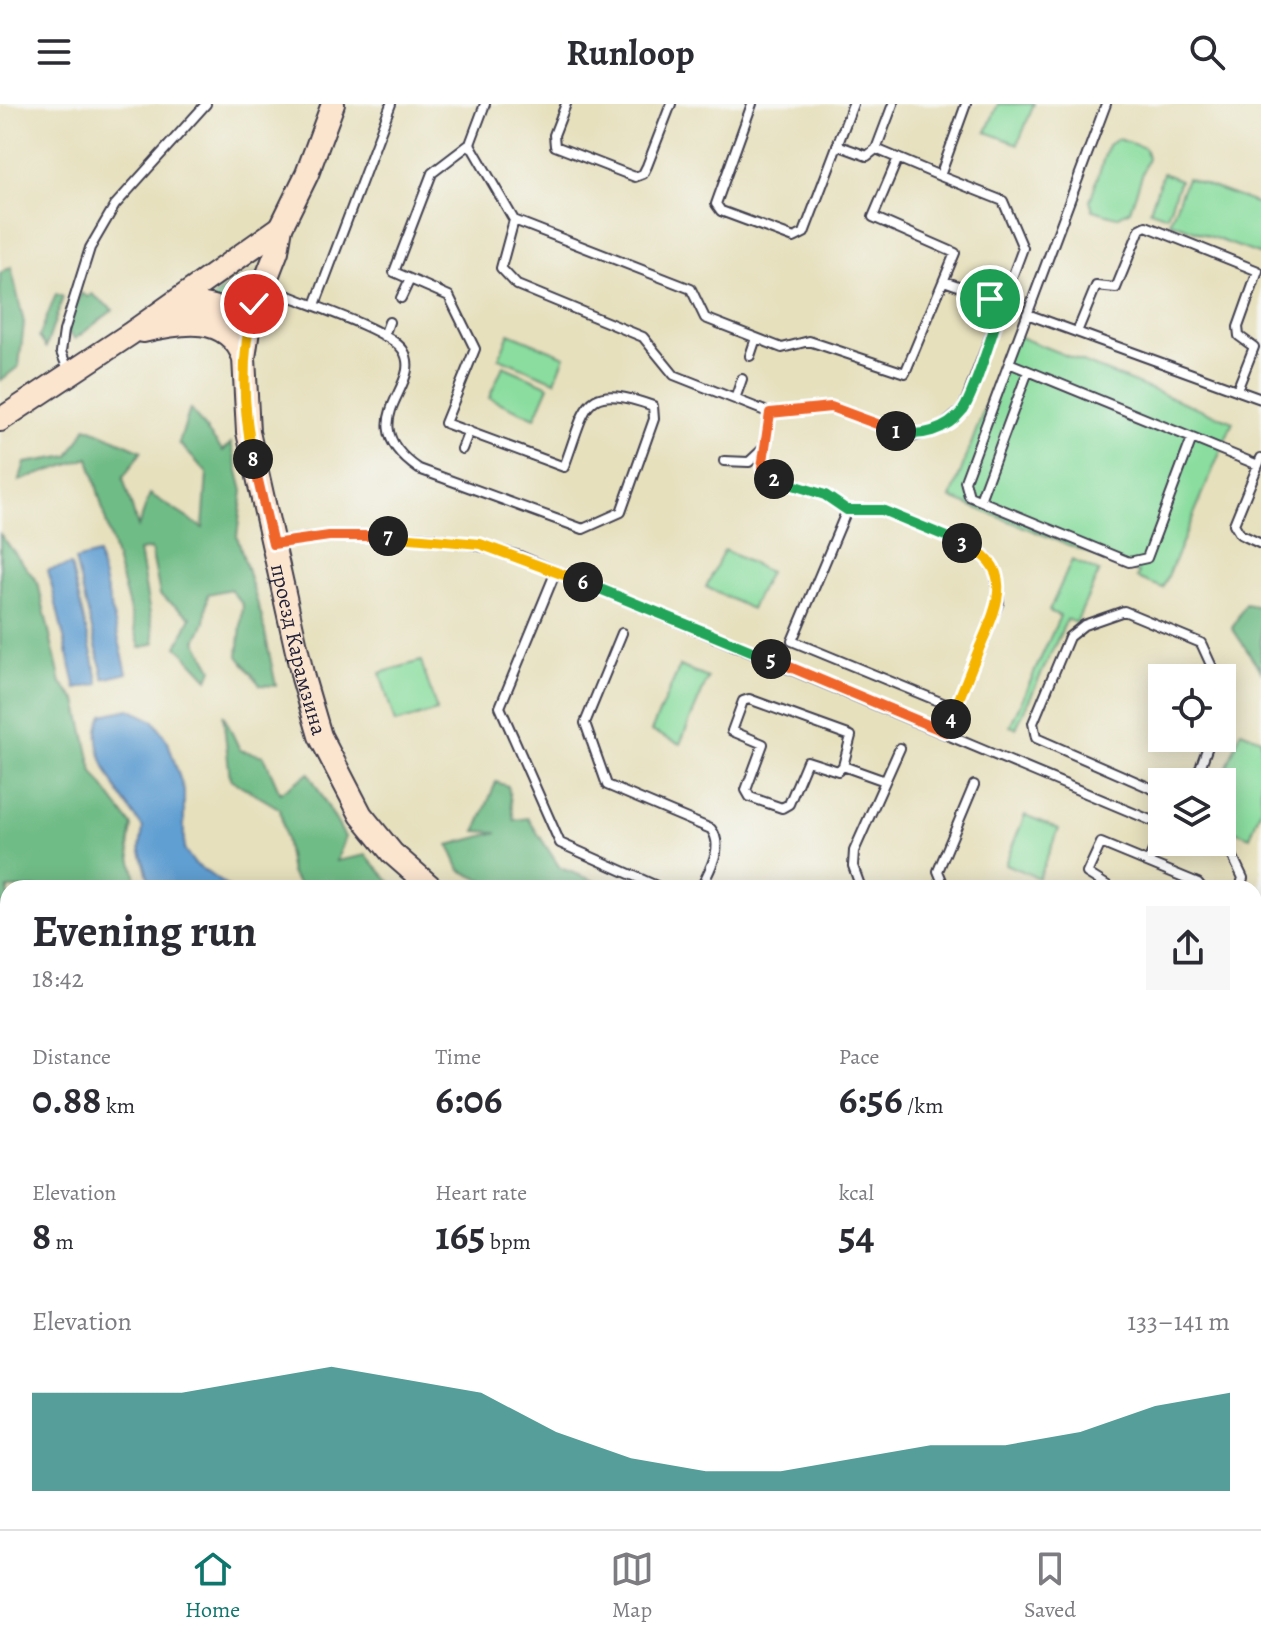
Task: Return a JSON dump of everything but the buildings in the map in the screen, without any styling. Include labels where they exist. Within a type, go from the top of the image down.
[{"type":"street","name":"проезд Карамзина","points":[[333,104],[294,206],[281,227],[277,251],[249,323],[244,358],[248,432],[303,678],[320,736],[361,815],[392,853],[423,880]]},
{"type":"street","points":[[4,419],[173,305],[281,227]]},
{"type":"street","points":[[173,305],[192,302],[236,315],[249,323]]},
{"type":"street","points":[[130,334],[172,324],[210,324],[229,333],[238,342],[244,358]]},
{"type":"lane","points":[[69,373],[61,352],[64,331],[90,248],[115,205],[206,104]]},
{"type":"lane","points":[[315,305],[391,104]]},
{"type":"lane","points":[[262,285],[384,336],[402,349],[407,364],[388,423],[389,437],[401,457],[419,469],[451,477],[583,529],[621,512],[654,419],[653,406],[619,394],[603,394],[587,407],[564,467],[445,423],[475,349],[449,296],[394,272],[432,173],[470,144],[485,104]]},
{"type":"lane","points":[[566,104],[554,135],[555,146],[635,177],[643,174],[647,166],[671,104]]},
{"type":"lane","points":[[752,104],[716,198],[721,211],[794,238],[801,237],[853,104]]},
{"type":"lane","points":[[837,145],[867,156],[876,149],[893,104]]},
{"type":"lane","points":[[940,176],[966,104]]},
{"type":"lane","points":[[1106,104],[964,487],[969,496],[1129,562],[1143,561],[1147,558],[1192,438]]},
{"type":"lane","points":[[470,144],[514,220],[691,289],[705,318],[756,338],[782,348],[809,341],[905,373],[955,253],[873,217],[898,158]]},
{"type":"lane","points":[[514,220],[501,268],[517,285],[643,337],[674,375],[770,413],[831,407],[912,437],[939,429],[963,409],[1023,248],[1003,201],[876,149]]},
{"type":"lane","points":[[1077,332],[1096,286],[1116,288],[1140,229],[1146,226],[1258,271],[1238,327],[1239,336],[1254,347],[1237,390]]},
{"type":"lane","points":[[401,298],[410,279]]},
{"type":"lane","points":[[944,281],[964,288]]},
{"type":"lane","points":[[990,299],[1003,303]]},
{"type":"lane","points":[[1027,314],[1261,399]]},
{"type":"lane","points":[[384,336],[389,322]]},
{"type":"lane","points":[[750,356],[756,338]]},
{"type":"lane","points":[[1009,363],[1192,438],[1260,462],[1234,524],[1240,534],[1261,544]]},
{"type":"lane","points":[[980,500],[1028,371]]},
{"type":"lane","points":[[735,399],[742,379]]},
{"type":"lane","points":[[770,413],[762,468],[769,477],[825,495],[847,510],[882,510],[982,552],[991,563],[999,587],[999,602],[945,732]]},
{"type":"lane","points":[[462,449],[469,431]]},
{"type":"lane","points":[[724,461],[749,462],[765,447]]},
{"type":"lane","points":[[847,510],[792,641],[955,708]]},
{"type":"lane","points":[[273,544],[329,536],[387,536],[480,544],[556,571],[945,732],[1148,821]]},
{"type":"lane","points":[[556,571],[500,707],[560,843],[643,880]]},
{"type":"lane","points":[[1148,787],[1036,738],[1033,723],[1069,637],[1104,615],[1124,611],[1201,643],[1211,664]]},
{"type":"lane","points":[[622,633],[585,723],[607,785],[711,829],[716,836],[717,849],[704,880]]},
{"type":"lane","points":[[749,699],[851,736],[843,766],[838,771],[805,762],[789,804],[782,808],[750,797],[746,790],[763,744],[732,731],[743,701],[749,699]]},
{"type":"lane","points":[[858,880],[853,866],[854,851],[900,748]]},
{"type":"lane","points":[[843,766],[885,781]]},
{"type":"lane","points":[[942,880],[938,871],[974,785]]},
{"type":"lane","points":[[1096,880],[1087,875],[1099,844],[1191,880]]},
{"type":"lane","points":[[1148,862],[1150,856]]},
{"type":"lane","points":[[1232,856],[1242,880]]},
{"type":"green space","points":[[998,104],[1034,104],[1018,144],[986,132]]},
{"type":"green space","points":[[1118,139],[1145,148],[1148,158],[1130,210],[1117,217],[1093,210],[1090,201],[1108,145]]},
{"type":"green space","points":[[1163,173],[1180,180],[1167,216],[1150,210]]},
{"type":"green space","points":[[1187,178],[1261,205],[1261,255],[1170,222]]},
{"type":"green space","points":[[11,267],[24,323],[19,366],[0,381],[0,273]]},
{"type":"green space","points":[[237,281],[246,286],[239,309],[206,303]]},
{"type":"green space","points":[[81,293],[88,297],[92,294],[113,310],[75,339],[66,330]]},
{"type":"green space","points":[[56,294],[63,297],[46,347],[39,337]]},
{"type":"green space","points":[[509,333],[565,356],[555,381],[499,358]]},
{"type":"green space","points":[[1012,334],[1233,422],[1163,588],[1137,578],[1139,573],[951,498]]},
{"type":"green space","points":[[503,366],[549,386],[535,418],[489,398]]},
{"type":"green space","points":[[190,409],[223,451],[231,443],[243,491],[237,536],[262,618],[276,686],[260,685],[238,656],[243,605],[230,589],[208,594],[205,622],[196,641],[212,669],[208,679],[177,646],[191,617],[160,595],[151,549],[139,551],[155,643],[140,648],[89,458],[19,481],[25,463],[69,456],[87,427],[142,451],[123,478],[138,527],[150,494],[203,528],[207,473],[179,443]]},
{"type":"green space","points":[[0,534],[38,583],[61,683],[77,701],[93,772],[132,826],[129,848],[136,880],[0,880]]},
{"type":"green space","points":[[724,550],[769,572],[751,609],[706,587]]},
{"type":"green space","points":[[1072,560],[1099,572],[1076,623],[1067,619],[1016,728],[1010,726],[1060,616],[1049,611]]},
{"type":"green space","points":[[1245,604],[1261,607],[1261,671],[1232,628]]},
{"type":"green space","points":[[421,661],[437,711],[395,723],[380,673]]},
{"type":"green space","points":[[680,666],[708,678],[680,744],[651,731]]},
{"type":"green space","points":[[223,714],[240,750],[264,756],[280,793],[309,773],[345,837],[337,861],[366,855],[389,880],[296,880],[291,873],[280,809],[230,779]]},
{"type":"green space","points":[[1241,731],[1261,739],[1261,808],[1250,837],[1236,832],[1236,768],[1226,768],[1233,752],[1236,752]]},
{"type":"green space","points":[[496,782],[508,786],[514,820],[528,818],[560,868],[592,880],[481,880],[460,870],[449,845],[498,832],[476,831]]},
{"type":"green space","points":[[1025,815],[1059,829],[1038,878],[1005,864]]},
{"type":"water","points":[[98,554],[127,673],[104,679],[75,560]]},
{"type":"water","points":[[71,565],[99,684],[76,689],[48,570]]},
{"type":"water","points":[[129,709],[154,721],[168,742],[184,791],[184,849],[194,863],[218,880],[149,880],[140,848],[143,828],[108,774],[102,759],[98,729],[103,715]]},
{"type":"route","points":[[254,304],[244,358],[244,394],[248,432],[273,544],[329,536],[387,536],[480,544],[520,556],[945,732],[999,602],[996,574],[987,557],[971,547],[882,510],[847,510],[825,495],[769,477],[762,468],[770,413],[831,407],[912,437],[939,429],[963,409],[1003,303],[990,299]]}]
